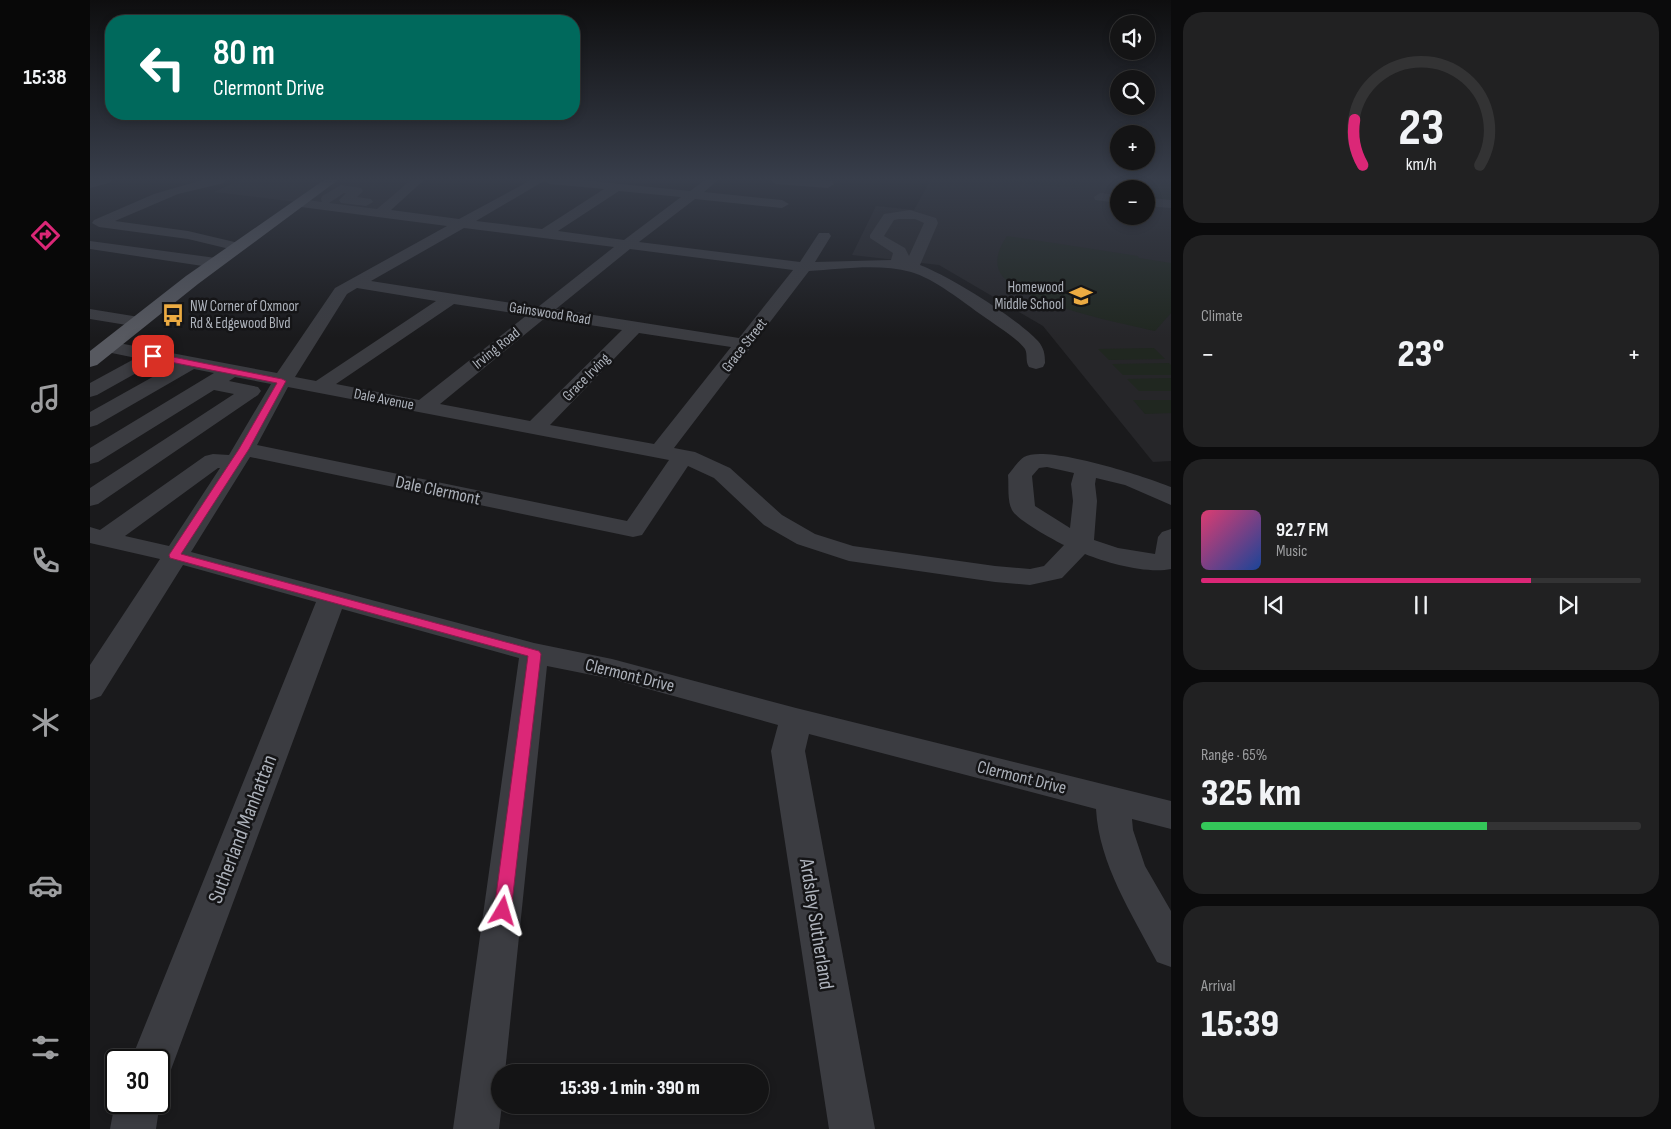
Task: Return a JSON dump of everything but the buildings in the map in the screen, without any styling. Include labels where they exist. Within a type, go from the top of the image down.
[{"type":"main road","points":[[90,361],[216,263],[262,233]]},
{"type":"street","points":[[177,233],[238,247]]},
{"type":"street","points":[[90,689],[174,555],[240,455],[282,381],[341,291],[446,233]]},
{"type":"street","points":[[546,233],[804,267],[842,265],[904,266],[930,273],[941,279],[1025,339],[1036,353],[1036,363]]},
{"type":"street","name":"Irving Road","points":[[423,407],[642,233]]},
{"type":"street","name":"Grace Street","points":[[633,530],[672,454],[746,344],[804,267],[824,236]]},
{"type":"street","points":[[90,245],[216,263]]},
{"type":"street","name":"Gainswood Road","points":[[354,283],[746,344]]},
{"type":"street","points":[[321,386],[451,298]]},
{"type":"street","points":[[90,314],[139,322]]},
{"type":"street","name":"Grace Irving","points":[[536,427],[636,326]]},
{"type":"street","name":"Dale Avenue","points":[[108,347],[672,454],[707,465],[722,473],[773,520],[806,539],[849,552],[995,574],[1030,577],[1052,572],[1081,543]]},
{"type":"street","points":[[90,391],[153,356]]},
{"type":"street","points":[[98,418],[191,363]]},
{"type":"street","points":[[90,457],[231,371]]},
{"type":"street","name":"Dale Clermont","points":[[97,537],[213,461],[240,455],[633,530]]},
{"type":"street","points":[[1171,498],[1169,495],[1134,480],[1047,460],[1032,462],[1020,475],[1024,509],[1040,521],[1081,543],[1126,558],[1162,562],[1168,557],[1171,537]]},
{"type":"street","points":[[1081,543],[1085,501],[1083,484],[1087,469]]},
{"type":"street","name":"Clermont Drive","points":[[97,537],[174,555],[534,654],[612,669],[796,719],[1171,814]]},
{"type":"street","name":"Sutherland Manhattan","points":[[157,1049],[332,598]]},
{"type":"street","points":[[476,1129],[534,654]]},
{"type":"street","name":"Ardsley Sutherland","points":[[796,719],[788,751],[852,1129]]},
{"type":"street","points":[[1113,800],[1115,830],[1128,869],[1171,949]]},
{"type":"street","points":[[133,1129],[135,1114]]},
{"type":"lane","points":[[90,499],[252,391],[211,384]]},
{"type":"shaded area","name":"Homewood Middle School","points":[[863,233],[1171,233],[1171,461],[1153,462],[1043,326],[939,265],[852,255]]},
{"type":"shaded area","points":[[1007,236],[1138,256],[1139,258],[1171,263],[1171,313],[1155,331],[1075,311],[1032,296],[1016,287],[1000,273],[997,262],[1001,246]]},
{"type":"shaded area","points":[[1154,348],[1165,359],[1109,360],[1098,349]]},
{"type":"shaded area","points":[[1169,363],[1171,365],[1171,375],[1123,375],[1112,364]]},
{"type":"shaded area","points":[[1171,378],[1171,391],[1139,391],[1127,379]]},
{"type":"shaded area","points":[[1133,400],[1171,400],[1171,413],[1145,414]]},
{"type":"place","name":"Homewood Middle School","points":[[1081,296]]},
{"type":"place","name":"NW Corner of Oxmoor Rd & Edgewood Blvd","points":[[173,315]]},
{"type":"route","points":[[153,356],[282,381],[244,449],[174,555],[534,654],[503,911]]}]
